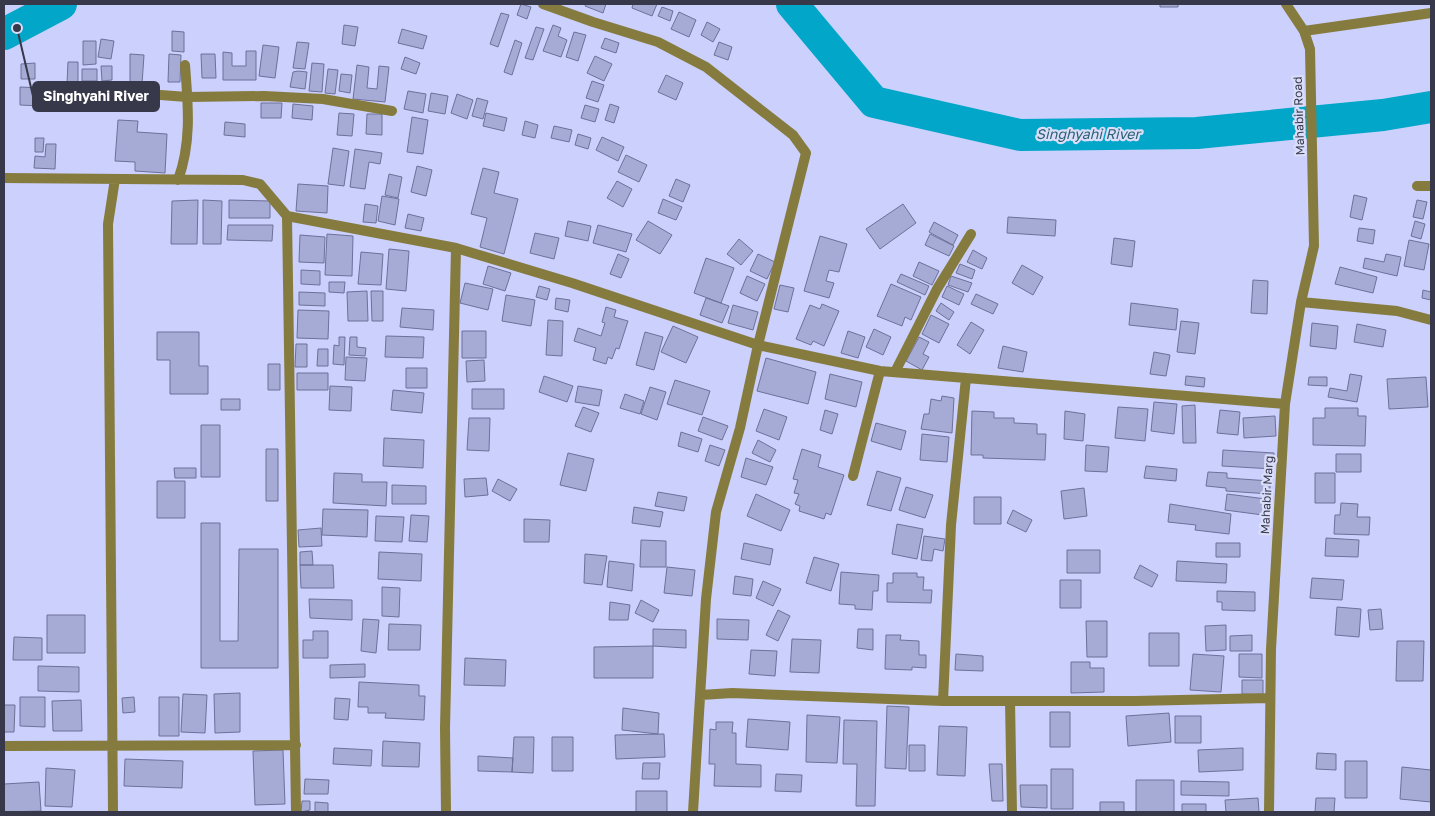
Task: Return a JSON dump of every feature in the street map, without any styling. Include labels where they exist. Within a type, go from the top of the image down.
[{"type":"street","points":[[544,4],[593,22],[658,42],[706,67],[793,134],[806,153],[758,345],[740,428],[716,512],[706,599],[693,812]]},
{"type":"street","points":[[1286,4],[1304,31],[1431,13]]},
{"type":"street","name":"Mahabir Road","points":[[1304,31],[1310,49],[1314,182]]},
{"type":"street","points":[[178,180],[185,162],[188,143],[186,65]]},
{"type":"street","points":[[54,98],[121,92],[187,97],[323,99],[392,110]]},
{"type":"street","points":[[4,178],[243,180],[260,184],[287,216],[456,248],[572,283],[758,345],[880,371],[1285,404]]},
{"type":"street","points":[[113,812],[108,224],[115,179]]},
{"type":"street","name":"Mahabir Marg","points":[[1269,812],[1269,698],[1285,404],[1301,302],[1314,246],[1314,182]]},
{"type":"street","points":[[1417,186],[1431,186]]},
{"type":"street","points":[[287,216],[296,812]]},
{"type":"street","points":[[895,372],[937,289],[971,234]]},
{"type":"street","points":[[446,812],[445,718],[456,248]]},
{"type":"street","points":[[1301,302],[1397,311],[1431,320]]},
{"type":"street","points":[[853,476],[880,371]]},
{"type":"street","points":[[943,701],[951,525],[966,378]]},
{"type":"street","points":[[701,694],[943,701],[1136,701],[1269,698]]},
{"type":"street","points":[[1010,700],[1012,812]]},
{"type":"street","points":[[4,746],[113,744],[296,745]]},
{"type":"building","points":[[521,4],[531,7],[527,19],[517,15]]},
{"type":"building","points":[[586,4],[606,4],[603,13],[585,6]]},
{"type":"building","points":[[633,4],[657,4],[652,16],[632,8]]},
{"type":"building","points":[[1160,4],[1178,4],[1178,7],[1160,7]]},
{"type":"building","points":[[662,7],[673,11],[670,21],[658,16]]},
{"type":"building","points":[[679,12],[696,20],[689,37],[671,29]]},
{"type":"building","points":[[501,13],[509,15],[498,47],[490,44]]},
{"type":"building","points":[[707,22],[720,29],[713,42],[701,35]]},
{"type":"building","points":[[344,25],[358,27],[355,46],[342,44]]},
{"type":"building","points":[[553,25],[561,28],[558,36],[567,40],[561,57],[543,51]]},
{"type":"building","points":[[536,27],[544,29],[533,60],[525,58]]},
{"type":"building","points":[[402,29],[427,36],[423,49],[398,43]]},
{"type":"building","points":[[172,31],[184,32],[184,52],[172,51]]},
{"type":"building","points":[[574,32],[586,35],[578,61],[566,57]]},
{"type":"building","points":[[605,38],[619,43],[616,53],[601,48]]},
{"type":"building","points":[[101,39],[114,41],[111,59],[98,57]]},
{"type":"building","points":[[515,40],[522,43],[512,75],[504,72]]},
{"type":"building","points":[[83,41],[96,41],[96,64],[83,65]]},
{"type":"building","points":[[297,42],[309,43],[305,69],[293,68]]},
{"type":"building","points":[[719,42],[732,47],[728,60],[714,55]]},
{"type":"building","points":[[263,45],[279,47],[275,78],[259,76]]},
{"type":"building","points":[[246,51],[256,51],[256,80],[223,80],[223,52],[232,53],[232,66],[246,66]]},
{"type":"building","points":[[130,54],[144,55],[142,84],[130,83]]},
{"type":"building","points":[[169,54],[181,55],[180,82],[168,82]]},
{"type":"building","points":[[201,54],[215,54],[216,78],[202,78]]},
{"type":"building","points":[[595,56],[612,64],[604,81],[587,73]]},
{"type":"building","points":[[405,57],[420,63],[416,74],[401,69]]},
{"type":"building","points":[[68,62],[78,62],[78,83],[67,83]]},
{"type":"building","points":[[35,63],[35,79],[21,79],[21,64]]},
{"type":"building","points":[[312,63],[324,64],[322,92],[309,91]]},
{"type":"building","points":[[357,65],[369,67],[367,88],[377,89],[379,66],[389,67],[385,102],[353,99]]},
{"type":"building","points":[[101,66],[112,66],[112,80],[102,81]]},
{"type":"building","points":[[82,69],[97,69],[97,81],[82,81]]},
{"type":"building","points":[[328,69],[338,70],[335,94],[325,93]]},
{"type":"building","points":[[293,72],[307,72],[305,89],[290,87]]},
{"type":"building","points":[[341,74],[352,75],[350,93],[339,91]]},
{"type":"building","points":[[666,75],[683,83],[676,100],[658,92]]},
{"type":"building","points":[[592,81],[604,85],[598,102],[586,98]]},
{"type":"building","points":[[20,87],[42,88],[41,106],[20,105]]},
{"type":"building","points":[[408,91],[426,94],[423,113],[404,109]]},
{"type":"building","points":[[431,93],[448,96],[445,114],[428,111]]},
{"type":"building","points":[[457,94],[473,100],[467,119],[451,113]]},
{"type":"building","points":[[477,98],[488,101],[483,119],[472,116]]},
{"type":"building","points":[[261,103],[282,103],[281,118],[261,118]]},
{"type":"building","points":[[293,104],[313,106],[312,120],[292,118]]},
{"type":"building","points":[[610,104],[619,107],[614,123],[605,120]]},
{"type":"building","points":[[585,105],[599,109],[595,122],[581,118]]},
{"type":"building","points":[[339,113],[354,114],[352,136],[337,135]]},
{"type":"building","points":[[486,113],[507,118],[504,131],[483,126]]},
{"type":"building","points":[[367,114],[382,114],[382,135],[366,134]]},
{"type":"building","points":[[412,117],[428,120],[423,154],[407,152]]},
{"type":"building","points":[[118,120],[138,121],[137,132],[167,134],[165,173],[135,171],[135,162],[115,161]]},
{"type":"building","points":[[525,121],[538,125],[535,138],[522,135]]},
{"type":"building","points":[[225,122],[245,124],[245,137],[224,135]]},
{"type":"building","points":[[554,126],[572,130],[569,142],[551,138]]},
{"type":"building","points":[[578,134],[591,138],[588,149],[575,145]]},
{"type":"building","points":[[602,137],[624,147],[618,161],[596,150]]},
{"type":"building","points":[[35,138],[44,138],[43,152],[35,152]]},
{"type":"building","points":[[46,144],[56,144],[55,169],[34,168],[35,156],[45,157]]},
{"type":"building","points":[[333,148],[349,151],[344,186],[328,184]]},
{"type":"building","points":[[355,149],[382,153],[380,164],[369,162],[365,189],[350,187]]},
{"type":"building","points":[[626,155],[647,165],[639,182],[618,172]]},
{"type":"building","points":[[417,166],[432,170],[426,196],[411,192]]},
{"type":"building","points":[[483,168],[499,172],[494,193],[518,199],[504,254],[480,247],[487,218],[471,214]]},
{"type":"building","points":[[389,174],[402,177],[398,198],[385,195]]},
{"type":"building","points":[[676,179],[690,185],[683,202],[669,196]]},
{"type":"building","points":[[617,181],[632,189],[623,207],[607,198]]},
{"type":"building","points":[[298,184],[328,186],[327,213],[296,211]]},
{"type":"building","points":[[1354,195],[1367,198],[1362,220],[1350,217]]},
{"type":"building","points":[[382,196],[399,199],[395,225],[378,221]]},
{"type":"building","points":[[663,199],[682,207],[676,220],[658,213]]},
{"type":"building","points":[[198,200],[197,244],[171,244],[172,201]]},
{"type":"building","points":[[203,200],[222,201],[221,244],[203,244]]},
{"type":"building","points":[[229,200],[270,201],[270,218],[229,218]]},
{"type":"building","points":[[1417,200],[1427,202],[1423,219],[1413,217]]},
{"type":"building","points":[[365,204],[378,206],[376,223],[363,222]]},
{"type":"building","points":[[903,204],[916,223],[880,249],[866,229]]},
{"type":"building","points":[[408,214],[424,218],[421,231],[405,228]]},
{"type":"building","points":[[1008,217],[1056,220],[1055,236],[1007,233]]},
{"type":"building","points":[[568,221],[591,226],[588,241],[565,236]]},
{"type":"building","points":[[648,221],[672,235],[660,254],[636,240]]},
{"type":"building","points":[[1415,221],[1425,224],[1421,239],[1411,236]]},
{"type":"building","points":[[934,222],[958,235],[953,245],[929,232]]},
{"type":"building","points":[[228,225],[273,225],[272,241],[227,240]]},
{"type":"building","points":[[598,225],[632,234],[626,252],[593,243]]},
{"type":"building","points":[[1359,228],[1375,230],[1373,244],[1357,241]]},
{"type":"building","points":[[535,233],[559,238],[554,259],[530,253]]},
{"type":"building","points":[[327,234],[353,236],[352,276],[325,275]]},
{"type":"building","points":[[930,234],[954,246],[949,256],[925,245]]},
{"type":"building","points":[[300,235],[325,237],[324,263],[299,262]]},
{"type":"building","points":[[820,236],[847,244],[839,272],[829,270],[826,281],[834,283],[829,298],[804,291]]},
{"type":"building","points":[[1114,238],[1135,241],[1132,267],[1111,264]]},
{"type":"building","points":[[739,239],[753,251],[741,265],[727,254]]},
{"type":"building","points":[[1409,240],[1429,244],[1424,270],[1404,266]]},
{"type":"building","points":[[389,249],[409,251],[406,291],[386,289]]},
{"type":"building","points":[[973,250],[987,258],[982,269],[967,262]]},
{"type":"building","points":[[361,252],[383,254],[381,285],[358,284]]},
{"type":"building","points":[[618,254],[629,259],[621,278],[610,274]]},
{"type":"building","points":[[758,254],[775,262],[767,279],[750,271]]},
{"type":"building","points":[[1386,254],[1401,257],[1397,276],[1363,268],[1365,258],[1384,262]]},
{"type":"building","points":[[706,258],[734,268],[721,303],[694,293]]},
{"type":"building","points":[[919,262],[939,271],[932,285],[913,276]]},
{"type":"building","points":[[960,264],[975,270],[972,279],[956,273]]},
{"type":"building","points":[[1022,265],[1043,277],[1033,295],[1012,283]]},
{"type":"building","points":[[488,266],[511,273],[505,291],[483,284]]},
{"type":"building","points":[[1340,267],[1377,277],[1373,293],[1335,284]]},
{"type":"building","points":[[301,270],[320,271],[320,285],[301,284]]},
{"type":"building","points":[[901,274],[929,286],[925,295],[897,282]]},
{"type":"building","points":[[747,276],[765,284],[757,301],[740,293]]},
{"type":"building","points":[[951,276],[972,283],[968,292],[948,285]]},
{"type":"building","points":[[1253,280],[1268,281],[1267,314],[1251,313]]},
{"type":"building","points":[[329,282],[345,282],[344,293],[329,292]]},
{"type":"building","points":[[465,283],[493,289],[488,310],[460,303]]},
{"type":"building","points":[[891,284],[921,297],[911,320],[905,317],[902,326],[877,316]]},
{"type":"building","points":[[780,285],[794,288],[788,312],[774,309]]},
{"type":"building","points":[[539,286],[550,289],[547,300],[536,297]]},
{"type":"building","points":[[947,286],[964,294],[959,305],[942,297]]},
{"type":"building","points":[[1423,290],[1431,292],[1431,300],[1422,298]]},
{"type":"building","points":[[367,291],[368,321],[348,321],[347,292]]},
{"type":"building","points":[[371,291],[383,291],[383,321],[372,321]]},
{"type":"building","points":[[299,292],[325,293],[325,306],[299,305]]},
{"type":"building","points":[[976,294],[998,304],[993,314],[971,304]]},
{"type":"building","points":[[506,295],[535,300],[531,326],[502,321]]},
{"type":"building","points":[[556,298],[570,300],[568,312],[555,309]]},
{"type":"building","points":[[706,298],[729,306],[722,323],[700,315]]},
{"type":"building","points":[[941,303],[954,312],[949,320],[936,311]]},
{"type":"building","points":[[1131,303],[1178,309],[1176,330],[1129,325]]},
{"type":"building","points":[[822,304],[839,311],[824,346],[813,341],[811,345],[796,339],[810,305],[820,309]]},
{"type":"building","points":[[733,305],[758,312],[753,330],[728,323]]},
{"type":"building","points":[[606,307],[616,310],[614,317],[628,321],[619,349],[616,348],[612,359],[608,357],[606,364],[593,360],[596,348],[574,341],[578,328],[601,336],[605,323],[602,322]]},
{"type":"building","points":[[402,308],[434,310],[433,330],[400,327]]},
{"type":"building","points":[[298,310],[329,311],[328,339],[297,338]]},
{"type":"building","points":[[931,315],[949,324],[939,343],[922,334]]},
{"type":"building","points":[[548,320],[563,321],[562,356],[546,355]]},
{"type":"building","points":[[1181,321],[1199,323],[1195,354],[1177,352]]},
{"type":"building","points":[[971,322],[984,330],[970,354],[957,345]]},
{"type":"building","points":[[1312,323],[1338,326],[1336,349],[1310,346]]},
{"type":"building","points":[[1357,324],[1386,330],[1383,347],[1354,342]]},
{"type":"building","points":[[673,326],[698,337],[686,363],[661,352]]},
{"type":"building","points":[[874,329],[891,337],[883,355],[866,347]]},
{"type":"building","points":[[462,331],[486,331],[486,358],[462,358]]},
{"type":"building","points":[[848,331],[865,337],[858,358],[841,353]]},
{"type":"building","points":[[157,332],[199,332],[199,366],[208,366],[208,394],[170,394],[170,360],[157,360]]},
{"type":"building","points":[[645,332],[663,337],[654,370],[636,365]]},
{"type":"building","points":[[386,336],[424,337],[423,358],[385,357]]},
{"type":"building","points":[[339,337],[345,337],[344,365],[333,364],[334,345],[339,346]]},
{"type":"building","points":[[350,337],[357,337],[357,347],[366,348],[365,356],[349,355]]},
{"type":"building","points":[[919,337],[929,342],[923,354],[929,357],[922,370],[906,361]]},
{"type":"building","points":[[296,344],[307,344],[307,367],[295,367]]},
{"type":"building","points":[[1003,346],[1027,352],[1023,372],[998,368]]},
{"type":"building","points":[[318,349],[328,349],[328,366],[317,366]]},
{"type":"building","points":[[1154,352],[1170,355],[1166,376],[1150,374]]},
{"type":"building","points":[[346,357],[367,358],[365,381],[345,380]]},
{"type":"building","points":[[766,358],[816,372],[808,404],[757,391]]},
{"type":"building","points":[[484,360],[485,381],[467,382],[466,361]]},
{"type":"building","points":[[268,364],[280,364],[280,390],[268,390]]},
{"type":"building","points":[[406,368],[427,368],[427,388],[406,388]]},
{"type":"building","points":[[297,373],[328,373],[328,390],[297,390]]},
{"type":"building","points":[[830,374],[862,382],[856,407],[825,399]]},
{"type":"building","points":[[1350,374],[1362,376],[1357,402],[1328,397],[1330,388],[1347,391]]},
{"type":"building","points":[[544,376],[573,386],[567,402],[539,392]]},
{"type":"building","points":[[1186,376],[1205,378],[1204,387],[1185,385]]},
{"type":"building","points":[[1309,377],[1327,377],[1327,386],[1308,385]]},
{"type":"building","points":[[1426,377],[1428,407],[1389,409],[1387,379]]},
{"type":"building","points":[[675,380],[710,391],[702,415],[667,404]]},
{"type":"building","points":[[330,386],[352,387],[351,411],[329,410]]},
{"type":"building","points":[[578,386],[602,390],[599,406],[575,402]]},
{"type":"building","points":[[650,387],[666,392],[657,420],[641,414]]},
{"type":"building","points":[[472,389],[504,389],[504,409],[472,409]]},
{"type":"building","points":[[393,390],[424,393],[422,413],[391,410]]},
{"type":"building","points":[[625,394],[644,401],[640,414],[620,408]]},
{"type":"building","points":[[942,396],[954,398],[952,433],[921,429],[924,414],[929,414],[931,399],[941,401]]},
{"type":"building","points":[[221,399],[240,399],[240,410],[221,410]]},
{"type":"building","points":[[1154,402],[1177,404],[1174,434],[1151,431]]},
{"type":"building","points":[[1195,405],[1196,443],[1183,443],[1182,406]]},
{"type":"building","points":[[583,407],[599,413],[591,432],[575,426]]},
{"type":"building","points":[[1118,407],[1148,409],[1145,441],[1115,438]]},
{"type":"building","points":[[1325,408],[1358,408],[1358,416],[1366,416],[1365,446],[1313,445],[1313,418],[1325,418]]},
{"type":"building","points":[[764,409],[787,417],[779,440],[756,431]]},
{"type":"building","points":[[825,410],[838,414],[832,434],[820,430]]},
{"type":"building","points":[[1220,410],[1240,412],[1238,435],[1217,433]]},
{"type":"building","points":[[972,411],[994,412],[994,418],[1014,418],[1014,423],[1037,424],[1037,434],[1046,434],[1045,460],[983,458],[983,455],[971,455]]},
{"type":"building","points":[[1065,411],[1085,414],[1083,441],[1064,439]]},
{"type":"building","points":[[1275,416],[1276,436],[1244,438],[1243,418]]},
{"type":"building","points":[[703,417],[728,426],[722,440],[698,431]]},
{"type":"building","points":[[469,418],[490,418],[489,451],[467,450]]},
{"type":"building","points":[[876,423],[906,431],[901,450],[871,441]]},
{"type":"building","points":[[201,425],[220,425],[220,477],[201,477]]},
{"type":"building","points":[[681,432],[702,439],[698,452],[678,446]]},
{"type":"building","points":[[922,434],[949,437],[947,462],[920,460]]},
{"type":"building","points":[[384,438],[424,440],[423,468],[383,466]]},
{"type":"building","points":[[758,440],[776,450],[770,462],[752,453]]},
{"type":"building","points":[[710,445],[725,450],[719,466],[705,461]]},
{"type":"building","points":[[1086,445],[1109,447],[1107,472],[1085,471]]},
{"type":"building","points":[[266,449],[278,449],[278,501],[266,501]]},
{"type":"building","points":[[802,449],[821,455],[818,467],[844,475],[831,515],[826,513],[824,519],[799,511],[800,506],[795,504],[799,494],[794,493],[798,480],[793,479]]},
{"type":"building","points":[[1223,450],[1274,453],[1273,469],[1222,466]]},
{"type":"building","points":[[568,453],[594,459],[586,491],[560,485]]},
{"type":"building","points":[[1336,454],[1361,454],[1361,472],[1336,472]]},
{"type":"building","points":[[746,458],[773,467],[766,485],[741,477]]},
{"type":"building","points":[[1146,466],[1177,469],[1176,481],[1144,478]]},
{"type":"building","points":[[174,468],[196,468],[196,478],[175,478]]},
{"type":"building","points":[[877,471],[901,478],[891,511],[867,505]]},
{"type":"building","points":[[1208,472],[1227,473],[1227,478],[1270,481],[1270,494],[1226,491],[1226,488],[1206,486]]},
{"type":"building","points":[[334,473],[362,474],[362,482],[387,482],[386,506],[333,503]]},
{"type":"building","points":[[1315,473],[1335,473],[1335,503],[1315,503]]},
{"type":"building","points":[[486,478],[488,495],[465,497],[464,479]]},
{"type":"building","points":[[498,479],[517,489],[510,501],[492,491]]},
{"type":"building","points":[[157,481],[185,481],[185,518],[157,518]]},
{"type":"building","points":[[392,485],[426,486],[426,504],[392,504]]},
{"type":"building","points":[[906,487],[933,495],[925,518],[899,510]]},
{"type":"building","points":[[1084,488],[1087,516],[1064,519],[1061,491]]},
{"type":"building","points":[[658,492],[687,497],[684,511],[655,506]]},
{"type":"building","points":[[756,494],[790,510],[781,531],[747,516]]},
{"type":"building","points":[[1227,494],[1266,499],[1263,515],[1225,510]]},
{"type":"building","points":[[974,497],[1001,497],[1001,524],[974,524]]},
{"type":"building","points":[[1341,503],[1358,504],[1357,517],[1370,517],[1369,535],[1334,534],[1335,515],[1340,515]]},
{"type":"building","points":[[1170,504],[1231,514],[1229,534],[1195,530],[1196,525],[1168,522]]},
{"type":"building","points":[[634,507],[663,512],[660,527],[632,523]]},
{"type":"building","points":[[323,509],[368,510],[367,537],[322,535]]},
{"type":"building","points":[[1013,510],[1032,520],[1026,532],[1007,523]]},
{"type":"building","points":[[411,515],[429,516],[427,542],[409,541]]},
{"type":"building","points":[[376,516],[404,517],[402,542],[375,541]]},
{"type":"building","points":[[524,519],[550,520],[549,542],[524,542]]},
{"type":"building","points":[[201,523],[220,523],[220,641],[238,641],[239,549],[278,549],[278,668],[201,668]]},
{"type":"building","points":[[897,524],[923,529],[917,559],[892,554]]},
{"type":"building","points":[[321,528],[322,546],[299,547],[298,530]]},
{"type":"building","points":[[924,536],[945,539],[943,551],[934,549],[932,561],[921,560]]},
{"type":"building","points":[[1326,538],[1359,540],[1358,557],[1325,556]]},
{"type":"building","points":[[641,540],[666,541],[666,567],[640,567]]},
{"type":"building","points":[[744,543],[773,549],[770,565],[741,559]]},
{"type":"building","points":[[1216,543],[1240,543],[1240,557],[1216,557]]},
{"type":"building","points":[[1067,550],[1100,550],[1100,573],[1067,573]]},
{"type":"building","points":[[312,551],[313,565],[300,565],[300,552]]},
{"type":"building","points":[[379,552],[422,554],[421,581],[378,579]]},
{"type":"building","points":[[585,554],[607,556],[602,585],[584,583]]},
{"type":"building","points":[[814,557],[839,564],[831,591],[806,583]]},
{"type":"building","points":[[609,561],[634,564],[632,591],[607,587]]},
{"type":"building","points":[[1177,561],[1227,564],[1226,583],[1176,581]]},
{"type":"building","points":[[300,565],[333,565],[334,588],[301,588]]},
{"type":"building","points":[[1140,565],[1158,575],[1152,587],[1134,578]]},
{"type":"building","points":[[667,567],[695,570],[692,596],[664,593]]},
{"type":"building","points":[[841,572],[879,575],[878,591],[873,591],[872,610],[855,609],[855,605],[839,604]]},
{"type":"building","points":[[893,573],[917,573],[917,577],[924,577],[923,590],[932,590],[931,603],[887,602],[887,583],[893,583]]},
{"type":"building","points":[[735,576],[753,579],[751,596],[733,594]]},
{"type":"building","points":[[1312,578],[1344,580],[1342,600],[1310,598]]},
{"type":"building","points":[[1060,580],[1081,580],[1081,608],[1060,608]]},
{"type":"building","points":[[763,581],[781,589],[773,606],[756,598]]},
{"type":"building","points":[[382,587],[400,588],[399,617],[382,616]]},
{"type":"building","points":[[1217,591],[1255,592],[1255,611],[1222,610],[1222,602],[1217,602]]},
{"type":"building","points":[[309,599],[352,600],[352,620],[310,618]]},
{"type":"building","points":[[641,600],[659,610],[653,622],[635,613]]},
{"type":"building","points":[[610,602],[630,605],[628,620],[609,620]]},
{"type":"building","points":[[1337,607],[1361,609],[1359,637],[1335,635]]},
{"type":"building","points":[[1381,609],[1383,629],[1370,630],[1368,610]]},
{"type":"building","points":[[778,610],[790,616],[778,641],[766,635]]},
{"type":"building","points":[[47,615],[85,615],[85,653],[47,653]]},
{"type":"building","points":[[363,619],[379,620],[376,653],[361,651]]},
{"type":"building","points":[[717,619],[749,620],[748,640],[717,639]]},
{"type":"building","points":[[1086,621],[1107,621],[1107,657],[1087,657]]},
{"type":"building","points":[[389,624],[421,625],[420,650],[388,650]]},
{"type":"building","points":[[1226,625],[1226,650],[1206,651],[1205,626]]},
{"type":"building","points":[[653,629],[686,630],[686,648],[653,646]]},
{"type":"building","points":[[858,629],[873,629],[873,650],[857,648]]},
{"type":"building","points":[[313,631],[328,631],[328,658],[303,658],[303,640],[313,640]]},
{"type":"building","points":[[1149,633],[1179,633],[1179,666],[1149,666]]},
{"type":"building","points":[[886,635],[901,635],[900,640],[919,641],[919,655],[926,655],[926,668],[912,667],[912,670],[885,669]]},
{"type":"building","points":[[1252,635],[1252,651],[1230,651],[1230,636]]},
{"type":"building","points":[[14,637],[42,638],[42,660],[13,660]]},
{"type":"building","points":[[792,639],[821,640],[819,673],[790,672]]},
{"type":"building","points":[[1397,641],[1424,641],[1423,681],[1396,681]]},
{"type":"building","points":[[653,646],[653,678],[594,678],[594,647]]},
{"type":"building","points":[[751,650],[777,651],[775,676],[749,674]]},
{"type":"building","points":[[956,654],[983,656],[983,671],[955,670]]},
{"type":"building","points":[[1193,654],[1224,656],[1221,692],[1190,690]]},
{"type":"building","points":[[1239,654],[1262,654],[1262,678],[1239,677]]},
{"type":"building","points":[[465,658],[506,660],[505,686],[464,685]]},
{"type":"building","points":[[1071,662],[1090,662],[1090,668],[1104,668],[1104,692],[1071,693]]},
{"type":"building","points":[[365,664],[365,677],[330,678],[330,665]]},
{"type":"building","points":[[38,666],[79,667],[79,692],[38,691]]},
{"type":"building","points":[[1242,680],[1263,680],[1263,695],[1242,694]]},
{"type":"building","points":[[359,682],[419,685],[419,696],[425,696],[424,720],[385,718],[386,713],[368,713],[368,707],[358,707]]},
{"type":"building","points":[[240,693],[240,732],[215,733],[214,694]]},
{"type":"building","points":[[183,694],[207,695],[205,733],[181,732]]},
{"type":"building","points":[[20,697],[45,697],[45,727],[20,726]]},
{"type":"building","points":[[134,697],[135,712],[123,713],[122,698]]},
{"type":"building","points":[[159,697],[179,697],[179,736],[159,736]]},
{"type":"building","points":[[335,698],[350,699],[348,720],[334,719]]},
{"type":"building","points":[[81,700],[82,731],[53,731],[52,701]]},
{"type":"building","points":[[4,705],[15,705],[14,732],[4,732]]},
{"type":"building","points":[[887,706],[909,707],[906,769],[885,768]]},
{"type":"building","points":[[623,708],[659,713],[658,734],[622,730]]},
{"type":"building","points":[[1050,712],[1070,712],[1070,747],[1050,747]]},
{"type":"building","points":[[1169,713],[1171,742],[1128,746],[1126,716]]},
{"type":"building","points":[[807,715],[840,717],[837,763],[806,762]]},
{"type":"building","points":[[1175,716],[1201,716],[1201,743],[1175,743]]},
{"type":"building","points":[[748,719],[790,722],[788,750],[746,747]]},
{"type":"building","points":[[844,720],[877,721],[875,806],[856,806],[857,764],[843,764]]},
{"type":"building","points":[[716,722],[733,722],[732,733],[736,733],[736,764],[761,765],[761,787],[714,786],[715,764],[709,764],[710,729],[716,730]]},
{"type":"building","points":[[939,726],[967,727],[965,776],[937,775]]},
{"type":"building","points":[[664,734],[665,757],[616,759],[615,735]]},
{"type":"building","points":[[514,737],[534,737],[533,773],[512,772]]},
{"type":"building","points":[[552,737],[573,737],[573,771],[552,771]]},
{"type":"building","points":[[383,741],[420,743],[419,767],[382,766]]},
{"type":"building","points":[[909,745],[925,745],[925,771],[909,771]]},
{"type":"building","points":[[334,748],[372,750],[371,766],[333,764]]},
{"type":"building","points":[[1243,748],[1243,770],[1199,772],[1198,750]]},
{"type":"building","points":[[283,750],[285,804],[255,805],[253,751]]},
{"type":"building","points":[[1317,753],[1336,754],[1336,770],[1316,769]]},
{"type":"building","points":[[478,756],[513,758],[512,772],[478,771]]},
{"type":"building","points":[[125,759],[183,761],[182,788],[124,786]]},
{"type":"building","points":[[1345,761],[1367,761],[1367,798],[1345,798]]},
{"type":"building","points":[[643,763],[660,763],[659,779],[642,779]]},
{"type":"building","points":[[989,764],[1002,764],[1003,801],[992,801]]},
{"type":"building","points":[[1402,767],[1431,770],[1431,802],[1400,799]]},
{"type":"building","points":[[46,768],[75,770],[72,807],[45,806]]},
{"type":"building","points":[[1051,769],[1073,769],[1073,809],[1051,809]]},
{"type":"building","points":[[776,774],[802,775],[801,792],[775,791]]},
{"type":"building","points":[[305,779],[329,780],[328,794],[304,794]]},
{"type":"building","points":[[1136,780],[1174,780],[1174,812],[1136,812]]},
{"type":"building","points":[[1181,781],[1229,782],[1229,796],[1181,795]]},
{"type":"building","points":[[39,782],[41,811],[4,812],[4,784]]},
{"type":"building","points":[[1020,785],[1047,785],[1047,808],[1021,807]]},
{"type":"building","points":[[636,791],[667,791],[667,812],[636,812]]},
{"type":"building","points":[[1258,798],[1259,812],[1226,812],[1225,800]]},
{"type":"building","points":[[1316,798],[1335,798],[1334,812],[1315,812]]},
{"type":"building","points":[[302,801],[310,801],[310,810],[301,812]]},
{"type":"building","points":[[315,802],[328,803],[328,812],[315,812]]},
{"type":"building","points":[[1100,802],[1124,802],[1124,812],[1100,812]]},
{"type":"building","points":[[1182,804],[1206,804],[1206,812],[1182,812]]},
{"type":"waterway","name":"Singhyahi River","points":[[4,34],[61,4]]},
{"type":"waterway","name":"Singhyahi River","points":[[792,4],[874,102],[1020,135],[1197,133],[1383,115],[1431,107]]},
{"type":"place","name":"Singhyahi River","points":[[17,28]]}]
